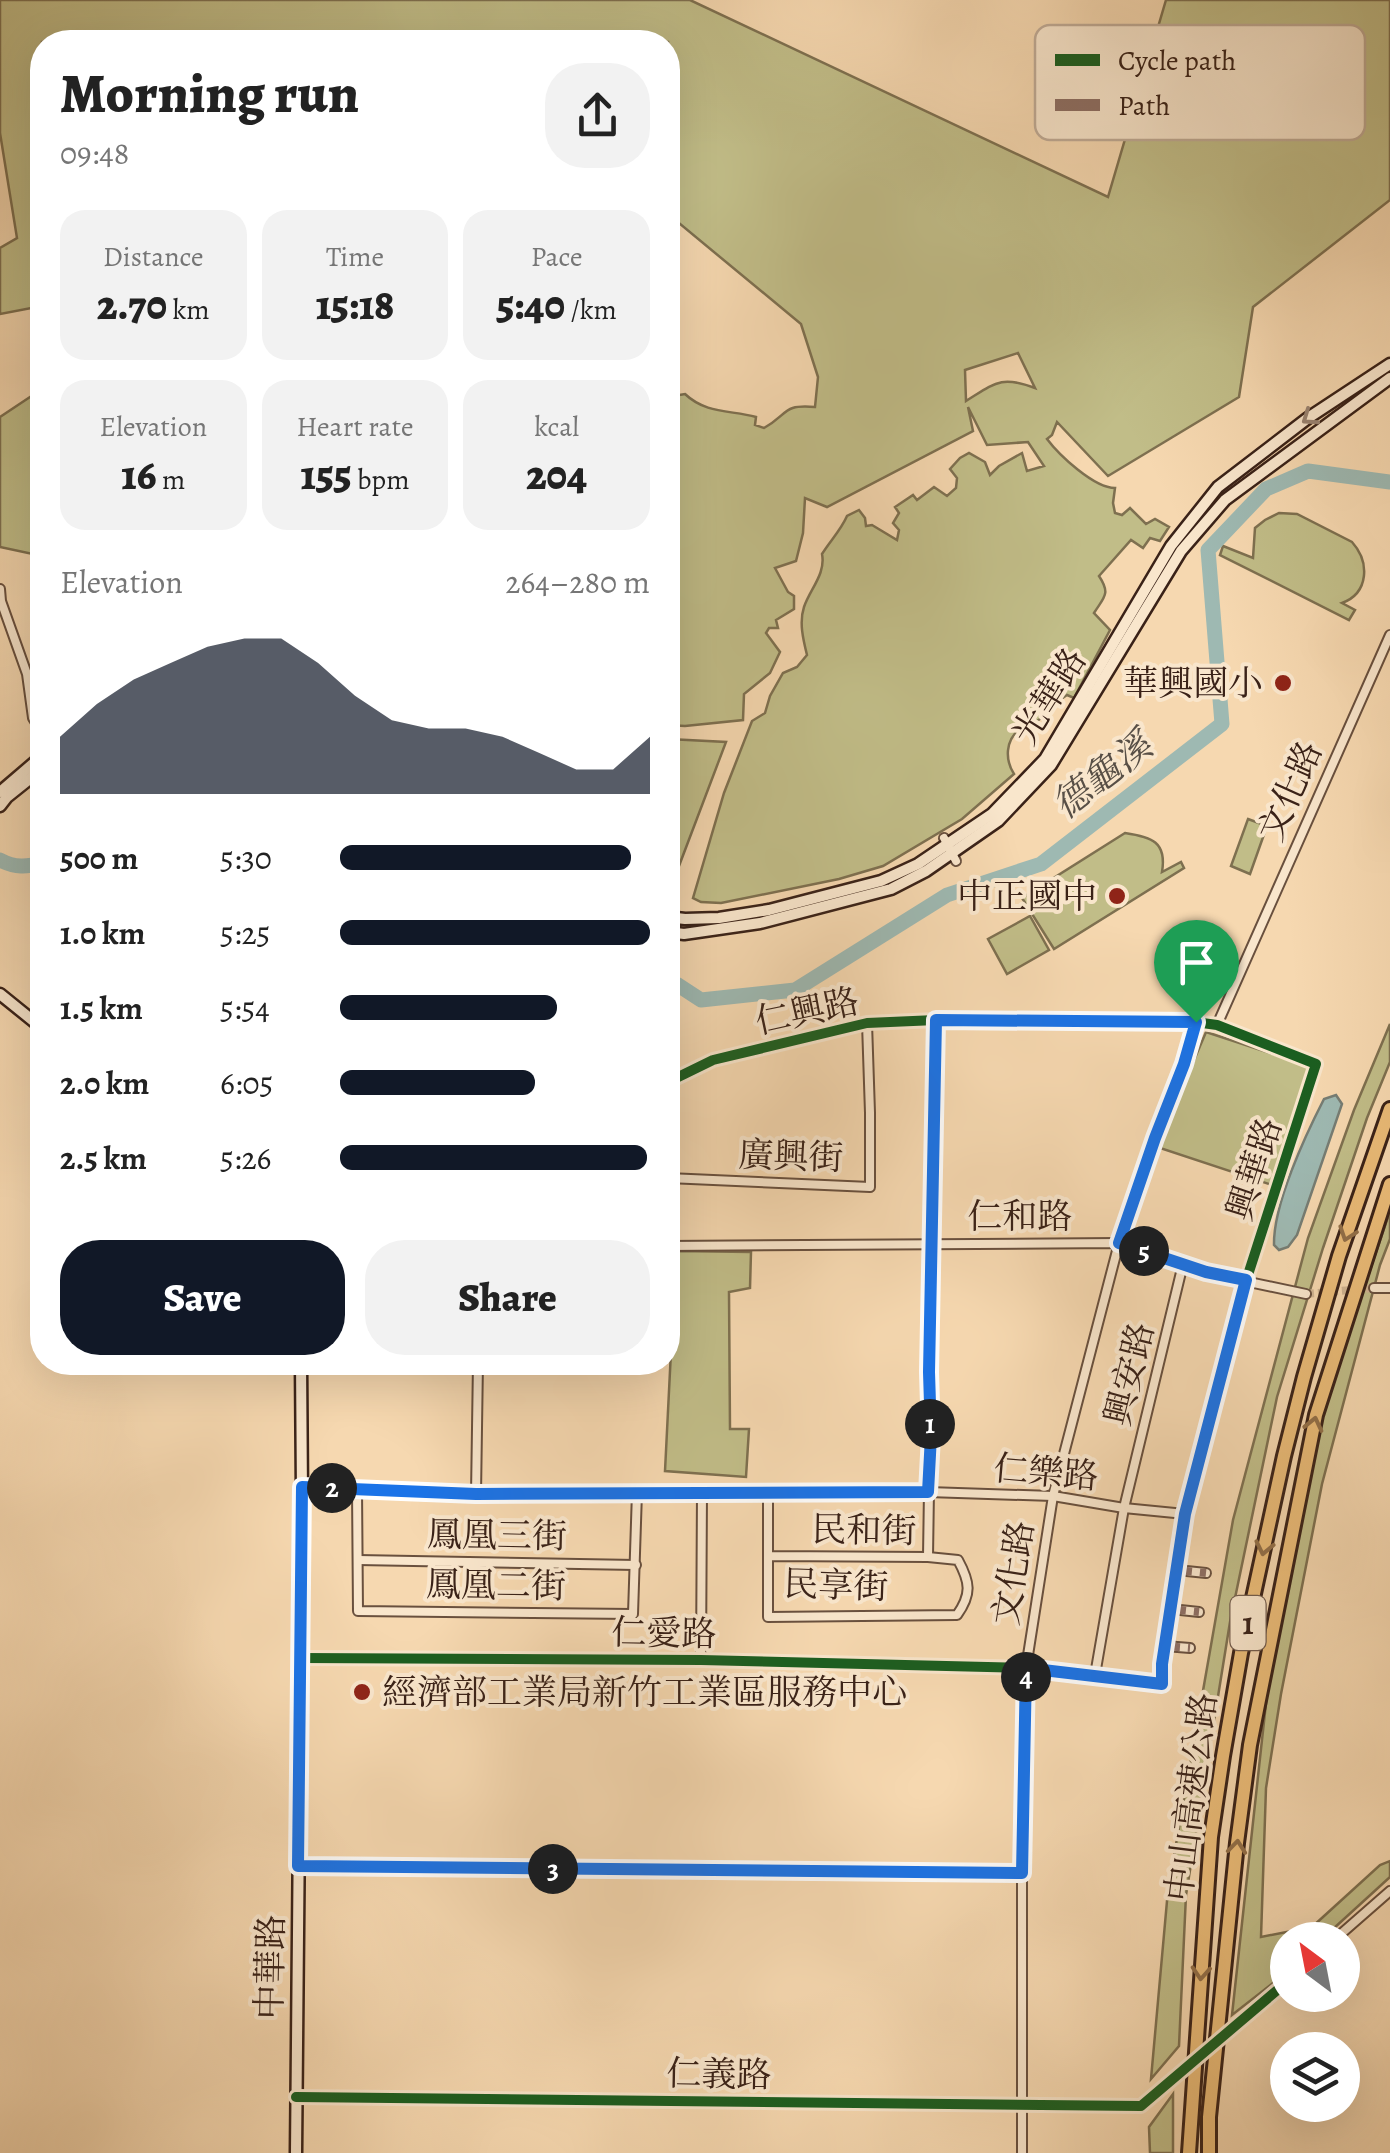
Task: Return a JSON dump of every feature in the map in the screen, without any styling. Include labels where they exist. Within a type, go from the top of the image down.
[{"type":"highway","name":"中山高速公路","points":[[1188,2153],[1211,1836],[1241,1653],[1304,1377],[1339,1256],[1390,1108]]},
{"type":"highway","name":"中山高速公路","points":[[1209,2153],[1209,2117],[1250,1744],[1316,1415],[1390,1184]]},
{"type":"street","name":"光華路","points":[[1049,763],[1171,546],[1218,487],[1308,418],[1390,364]]},
{"type":"street","name":"光華路","points":[[680,934],[760,923],[890,889],[998,821],[1049,763],[1181,552],[1225,500],[1390,378]]},
{"type":"street","points":[[0,590],[27,674],[30,696]]},
{"type":"street","name":"文化路","points":[[1217,1025],[1390,635]]},
{"type":"street","points":[[0,792],[30,766]]},
{"type":"street","points":[[0,806],[30,778]]},
{"type":"street","name":"光華路","points":[[680,917],[719,918],[823,897],[881,881],[950,849]]},
{"type":"street","points":[[0,994],[30,1018]]},
{"type":"street","points":[[928,1557],[936,1020]]},
{"type":"street","name":"仁興路","points":[[680,1076],[713,1060],[867,1023],[936,1020],[1196,1022],[1217,1025],[1316,1064]]},
{"type":"street","name":"文化路","points":[[1022,2153],[1026,1668],[1053,1496],[1119,1243],[1196,1022]]},
{"type":"street","name":"廣興街","points":[[680,1179],[870,1187],[867,1023]]},
{"type":"street","name":"興華路","points":[[1026,1668],[1162,1684],[1164,1646],[1185,1514],[1246,1280],[1316,1064]]},
{"type":"street","name":"仁和路","points":[[680,1246],[1119,1243],[1218,1275],[1306,1294]]},
{"type":"street","name":"興安路","points":[[1095,1675],[1124,1508],[1183,1264]]},
{"type":"street","points":[[1374,1288],[1390,1288]]},
{"type":"street","name":"中華路","points":[[296,2153],[301,1375]]},
{"type":"street","points":[[476,1494],[478,1375]]},
{"type":"street","name":"仁樂路","points":[[302,1487],[476,1494],[928,1492],[1053,1496],[1185,1514]]},
{"type":"street","points":[[358,1489],[358,1560]]},
{"type":"street","points":[[636,1564],[637,1492]]},
{"type":"street","points":[[700,1660],[702,1493]]},
{"type":"street","name":"民享街","points":[[768,1494],[768,1617],[957,1615],[966,1602],[968,1578],[958,1560]]},
{"type":"street","name":"民和街","points":[[770,1556],[958,1560]]},
{"type":"street","name":"鳳凰三街","points":[[358,1560],[636,1564]]},
{"type":"street","name":"鳳凰二街","points":[[358,1560],[358,1611],[633,1614],[636,1564]]},
{"type":"street","points":[[1177,1570],[1206,1574]]},
{"type":"street","points":[[1170,1609],[1199,1612]]},
{"type":"street","points":[[1164,1646],[1190,1648]]},
{"type":"street","name":"仁愛路","points":[[300,1658],[700,1660],[1026,1668]]},
{"type":"street","points":[[298,1866],[1022,1873]]},
{"type":"street","points":[[1355,1922],[1390,1891]]},
{"type":"street","points":[[1252,2012],[1270,1996]]},
{"type":"street","name":"仁義路","points":[[296,2097],[1142,2106]]},
{"type":"shaded area","points":[[0,0],[690,0],[1108,197],[1125,140],[1365,140],[1365,25],[1159,25],[1166,0],[1390,0],[1390,200],[1253,307],[1239,397],[1108,476],[1057,422],[1047,439],[1087,477],[1115,488],[1115,513],[1122,515],[1130,508],[1146,524],[1155,519],[1169,527],[1160,541],[1150,538],[1143,548],[1131,540],[1099,576],[1105,591],[1094,613],[1110,630],[1074,698],[1067,695],[1011,739],[1009,763],[1014,774],[962,819],[883,866],[721,903],[693,898],[724,793],[752,721],[765,713],[783,673],[797,667],[807,655],[802,625],[804,607],[820,575],[822,554],[847,516],[859,510],[866,526],[872,525],[897,540],[899,530],[893,523],[899,513],[895,507],[913,495],[917,500],[934,487],[947,496],[956,488],[957,478],[950,469],[969,453],[985,462],[990,475],[1022,453],[1027,471],[1044,466],[1028,442],[987,445],[968,407],[973,431],[827,507],[805,498],[796,561],[775,568],[794,596],[794,609],[776,620],[778,628],[769,628],[766,633],[780,652],[770,673],[744,694],[743,720],[680,726],[680,395],[710,408],[756,417],[755,425],[764,428],[791,409],[815,407],[818,377],[801,324],[680,224],[680,30],[30,30],[30,308],[0,314],[0,248],[17,238],[0,133]],"holes":[[[1018,353],[1035,388],[1014,382],[999,383],[966,401],[965,370]]]},
{"type":"shaded area","points":[[30,397],[30,553],[0,547],[0,417]]},
{"type":"shaded area","points":[[1279,513],[1297,514],[1352,542],[1358,550],[1364,576],[1357,592],[1342,603],[1355,610],[1349,620],[1220,555],[1223,546],[1253,558],[1255,528]]},
{"type":"shaded area","points":[[680,740],[726,742],[680,863]]},
{"type":"shaded area","points":[[1248,819],[1267,826],[1250,874],[1231,866]]},
{"type":"shaded area","points":[[1125,833],[1156,843],[1162,854],[1162,872],[1181,862],[1184,868],[1054,949],[1022,898]]},
{"type":"shaded area","points":[[1030,916],[1049,950],[1007,974],[988,939]]},
{"type":"shaded area","points":[[1390,1024],[1390,1062],[1323,1248],[1277,1397],[1230,1622],[1186,1895],[1179,2046],[1151,2079],[1168,1890],[1233,1520],[1308,1238]]},
{"type":"shaded area","points":[[1206,1032],[1310,1066],[1275,1186],[1157,1147]]},
{"type":"shaded area","points":[[1390,1211],[1390,1239],[1322,1484],[1266,1788],[1261,1937],[1270,1935],[1270,1985],[1232,2015],[1267,1694],[1321,1415]]},
{"type":"shaded area","points":[[680,1251],[751,1252],[750,1288],[729,1292],[730,1429],[749,1429],[746,1477],[665,1471],[670,1375],[680,1375]]},
{"type":"shaded area","points":[[1390,1861],[1390,1877],[1341,1922],[1317,1922],[1380,1865]]},
{"type":"shaded area","points":[[1173,2094],[1173,2153],[1150,2153],[1149,2127]]},
{"type":"water","points":[[1336,1095],[1342,1104],[1297,1235],[1288,1247],[1279,1250],[1274,1245],[1275,1229],[1292,1171],[1324,1099]]},
{"type":"waterway","name":"德龜溪","points":[[680,986],[701,1000],[795,990],[947,895],[1041,864],[1222,724],[1208,550],[1266,489],[1308,471],[1390,482]]},
{"type":"waterway","name":"德龜溪","points":[[0,860],[30,865]]},
{"type":"tunnel","points":[[1306,1294],[1374,1288]]},
{"type":"tunnel","points":[[1141,2106],[1252,2012]]},
{"type":"marked path","points":[[1177,1570],[1206,1573]]},
{"type":"marked path","points":[[1171,1609],[1199,1612]]},
{"type":"marked path","points":[[1165,1646],[1190,1648]]},
{"type":"cycle path","points":[[300,1658],[701,1660],[1026,1668],[1162,1684],[1161,1665],[1185,1514],[1246,1281],[1316,1064],[1217,1025],[1195,1022],[936,1020],[867,1023],[713,1060],[680,1076]]},
{"type":"cycle path","points":[[296,2097],[1141,2106],[1270,1996]]},
{"type":"place","name":"華興國小","points":[[1283,683]]},
{"type":"place","name":"中正國中","points":[[1117,896]]},
{"type":"place","name":"經濟部工業局新竹工業區服務中心","points":[[362,1692]]},
{"type":"route","points":[[936,1020],[1196,1022],[1119,1243],[1206,1272],[1246,1280],[1185,1514],[1162,1684],[1026,1668],[1022,1873],[298,1866],[302,1487],[476,1494],[928,1492],[936,1020]]}]
